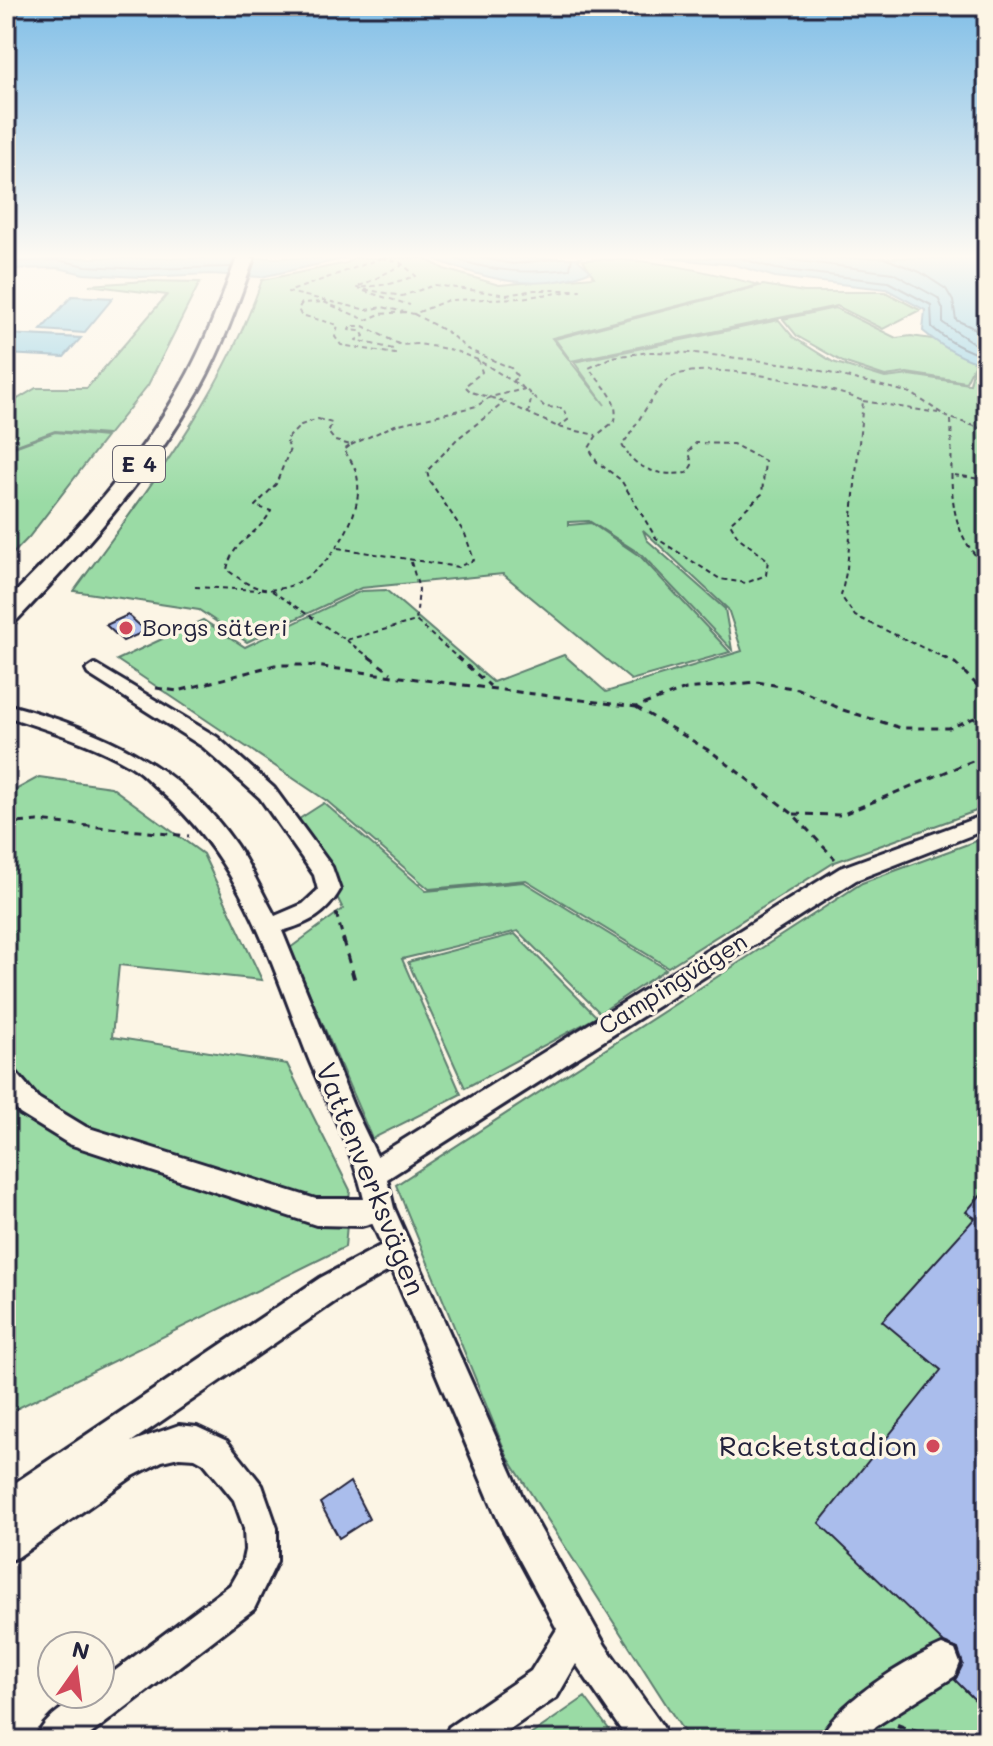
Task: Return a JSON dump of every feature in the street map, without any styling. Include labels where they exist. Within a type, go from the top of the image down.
[{"type":"highway","name":"E 4","points":[[6,594],[78,514],[156,412],[199,339]]},
{"type":"highway","name":"E 4","points":[[6,617],[97,517],[141,460],[182,402],[213,339]]},
{"type":"street","points":[[95,670],[210,742],[267,793],[317,862],[329,890],[324,902],[313,912],[269,926]]},
{"type":"street","name":"Vattenverksvägen","points":[[6,710],[73,731],[139,762],[191,806],[228,850],[269,926],[340,1106],[372,1174],[380,1208],[510,1508],[592,1658],[650,1740]]},
{"type":"street","name":"Campingvägen","points":[[372,1174],[848,874],[987,821]]},
{"type":"street","points":[[6,1079],[29,1106],[78,1136],[316,1212],[361,1213],[380,1208]]},
{"type":"street","points":[[6,1508],[330,1288],[398,1251]]},
{"type":"street","points":[[6,1545],[146,1449],[178,1440],[201,1444],[221,1454],[250,1495],[262,1531],[263,1552],[258,1573],[242,1597],[53,1740]]},
{"type":"street","points":[[462,1740],[544,1684],[577,1630]]},
{"type":"street","points":[[838,1740],[863,1713],[942,1663]]},
{"type":"path","points":[[337,339],[341,345],[395,354],[393,349],[357,339]]},
{"type":"path","points":[[390,339],[401,345],[419,344],[453,350],[478,360],[525,389],[545,407],[563,408],[568,420],[558,427]]},
{"type":"path","points":[[456,339],[467,349],[511,368],[518,377],[512,381]]},
{"type":"path","points":[[467,349],[469,357]]},
{"type":"path","points":[[940,413],[863,401],[849,392],[818,385],[716,371],[693,371],[672,376],[655,394],[640,424],[622,445],[628,459],[647,471],[669,476],[687,473],[692,465],[689,451],[696,443],[714,440],[744,448],[765,461],[762,494],[730,523],[738,537],[768,560],[766,575],[746,583],[720,579],[656,538],[621,480],[597,462],[589,448],[597,435],[615,421],[618,407],[609,389],[589,368],[596,361],[617,356],[705,351],[733,354],[855,378],[912,394],[951,420],[987,430]]},
{"type":"path","points":[[478,360],[482,372],[465,386],[471,392],[505,402],[578,434],[597,435]]},
{"type":"path","points":[[195,587],[272,591],[298,585],[338,548],[350,530],[358,482],[354,459],[344,450],[395,425],[477,406],[490,397],[525,389]]},
{"type":"path","points":[[528,414],[532,395]]},
{"type":"path","points":[[863,401],[847,568],[841,596],[855,616],[955,663],[987,695]]},
{"type":"path","points":[[338,548],[458,567],[474,560],[465,534],[429,480],[427,471],[457,439],[505,402]]},
{"type":"path","points":[[351,445],[335,441],[328,432],[332,423],[320,417],[306,420],[286,440],[290,449],[276,484],[255,506],[271,511],[260,528],[234,544],[227,570],[242,584],[272,591],[391,673]]},
{"type":"path","points":[[951,420],[954,475],[951,503],[959,530],[987,567]]},
{"type":"path","points":[[954,475],[987,480]]},
{"type":"path","points":[[410,560],[419,589],[416,621]]},
{"type":"path","points":[[346,640],[416,621]]},
{"type":"path","points":[[416,621],[490,686]]},
{"type":"path","points":[[127,690],[140,685],[178,691],[275,665],[307,665],[391,673],[636,707],[713,753],[793,814],[848,874]]},
{"type":"path","points":[[636,707],[686,689],[757,682],[798,689],[843,710],[901,728],[949,728],[987,713]]},
{"type":"path","points":[[793,814],[841,815],[987,755]]},
{"type":"path","points":[[6,824],[38,821],[220,839]]},
{"type":"path","points":[[329,890],[356,985]]},
{"type":"path","points":[[863,1713],[939,1740]]},
{"type":"green space","points":[[129,339],[171,339],[148,385],[108,435],[55,431],[6,449],[6,406],[36,388],[87,388]]},
{"type":"green space","points":[[237,339],[553,339],[605,405],[574,362],[684,339],[797,339],[833,362],[885,378],[910,375],[970,384],[974,366],[987,369],[987,807],[835,862],[668,967],[526,880],[429,889],[327,801],[117,660],[203,620],[245,647],[361,591],[386,590],[493,682],[564,655],[606,692],[742,651],[728,609],[643,530],[647,540],[725,609],[732,650],[642,555],[589,521],[569,522],[569,525],[591,523],[641,557],[730,652],[631,680],[503,574],[361,588],[247,642],[199,610],[74,591],[155,480],[226,364]]},
{"type":"green space","points":[[555,339],[675,339],[571,361]]},
{"type":"green space","points":[[803,339],[936,339],[983,346],[966,382],[907,373],[885,376],[843,362]]},
{"type":"green space","points":[[55,432],[106,437],[29,537],[6,561],[6,450]]},
{"type":"green space","points":[[39,777],[111,787],[203,854],[262,980],[119,965],[112,1037],[287,1064],[350,1190],[345,1247],[6,1414],[6,795]]},
{"type":"green space","points":[[324,803],[426,891],[524,882],[666,969],[600,1013],[518,931],[402,959],[461,1094],[372,1139],[290,948],[343,909],[299,819]]},
{"type":"green space","points":[[987,837],[987,1740],[689,1740],[507,1456],[396,1185],[862,883]]},
{"type":"green space","points":[[515,934],[597,1017],[465,1088],[408,962]]},
{"type":"green space","points":[[585,1697],[617,1740],[523,1740]]},
{"type":"water","points":[[6,339],[80,339],[64,357],[6,354]]},
{"type":"water","points":[[933,339],[987,339],[987,365],[978,363]]},
{"type":"building","name":"Borgs säteri","points":[[128,615],[146,631],[123,641],[106,625]]},
{"type":"building","name":"Racketstadion","points":[[987,1187],[987,1712],[955,1680],[963,1664],[958,1649],[944,1643],[819,1523],[941,1370],[882,1321],[975,1218],[966,1212]]},
{"type":"building","points":[[350,1482],[369,1519],[339,1538],[320,1503]]},
{"type":"place","name":"Borgs säteri","points":[[126,628]]},
{"type":"place","name":"Racketstadion","points":[[933,1446]]}]
